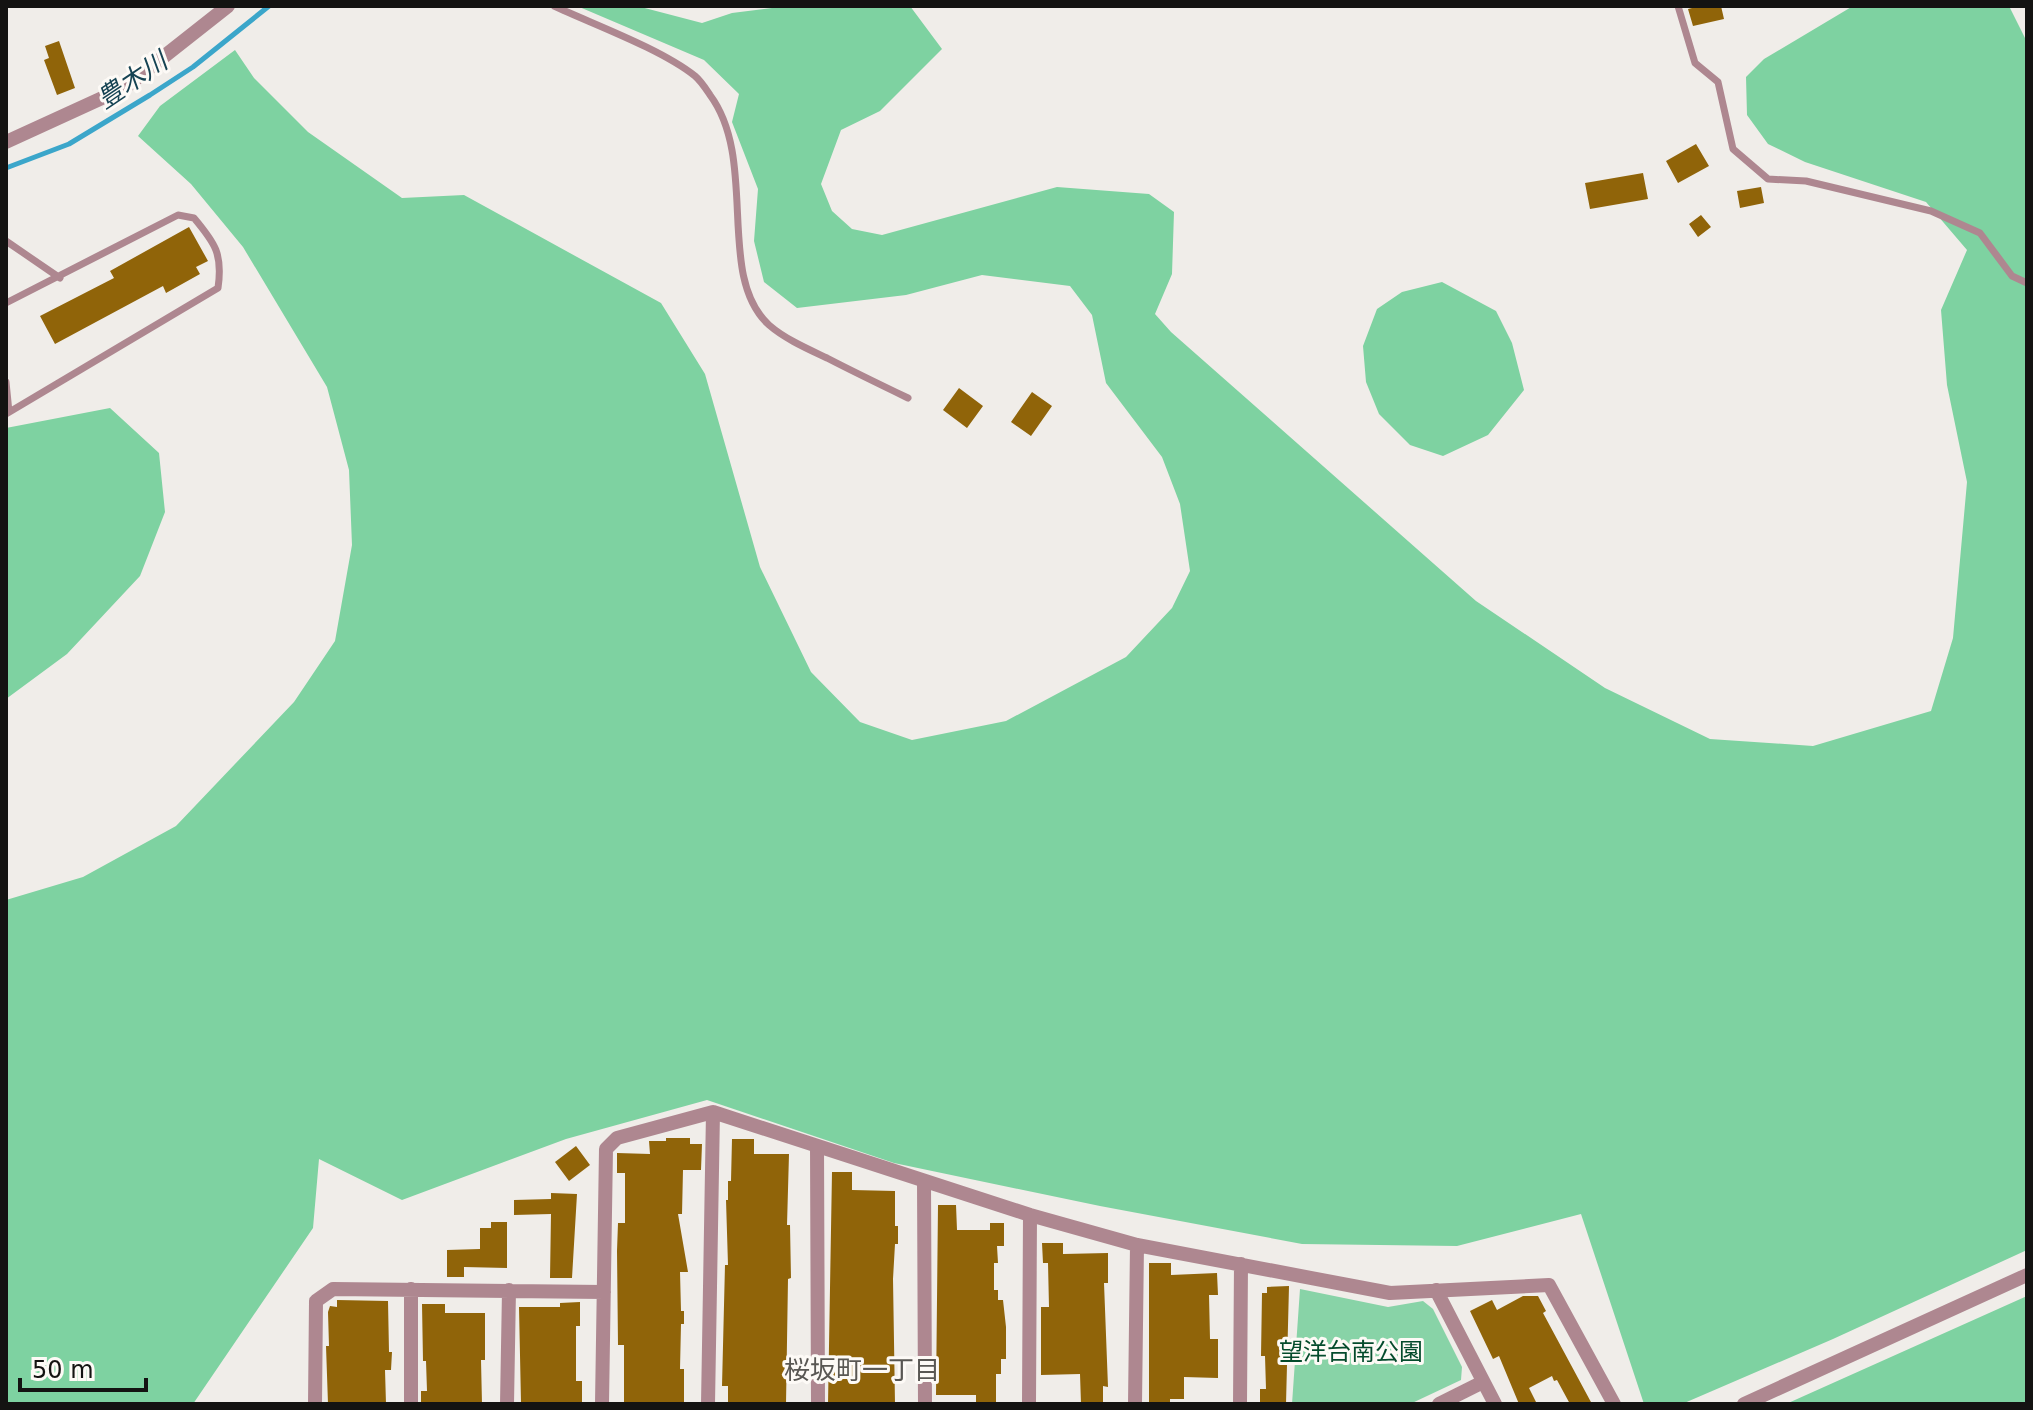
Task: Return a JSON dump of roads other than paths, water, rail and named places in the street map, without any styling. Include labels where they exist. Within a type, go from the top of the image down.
[{"type":"street","points":[[6,142],[124,88],[228,6]]},
{"type":"street","points":[[708,1404],[713,1112]]},
{"type":"street","points":[[602,1404],[606,1149],[617,1138],[713,1112],[1030,1215],[1137,1245],[1390,1293],[1549,1285],[1614,1404]]},
{"type":"street","points":[[817,1146],[818,1404]]},
{"type":"street","points":[[924,1181],[925,1404]]},
{"type":"street","points":[[1029,1404],[1030,1215]]},
{"type":"street","points":[[1135,1404],[1137,1245]]},
{"type":"street","points":[[1240,1404],[1241,1264]]},
{"type":"street","points":[[1744,1404],[2027,1275]]},
{"type":"street","points":[[315,1404],[316,1301],[333,1289],[604,1292]]},
{"type":"street","points":[[411,1289],[411,1404]]},
{"type":"street","points":[[507,1404],[509,1290]]},
{"type":"street","points":[[1436,1290],[1495,1404]]},
{"type":"street","points":[[1439,1404],[1483,1382]]},
{"type":"lane","points":[[554,6],[662,56],[697,77],[720,108],[734,152],[739,198],[739,253],[748,293],[767,324],[798,344],[908,398]]},
{"type":"lane","points":[[1678,6],[1695,63],[1718,82],[1733,149],[1768,179],[1806,181],[1931,211],[1980,233],[2012,276],[2027,283]]},
{"type":"lane","points":[[6,303],[178,215],[194,218],[216,244],[221,269],[218,288],[8,413],[6,382]]},
{"type":"lane","points":[[6,241],[60,278]]},
{"type":"waterway","name":"豊木川","points":[[6,168],[69,144],[150,95],[193,67],[269,6]]},
{"type":"district","name":"桜坂町一丁目","points":[[862,1370]]},
{"type":"park label","name":"望洋台南公園","points":[[1351,1352]]}]
